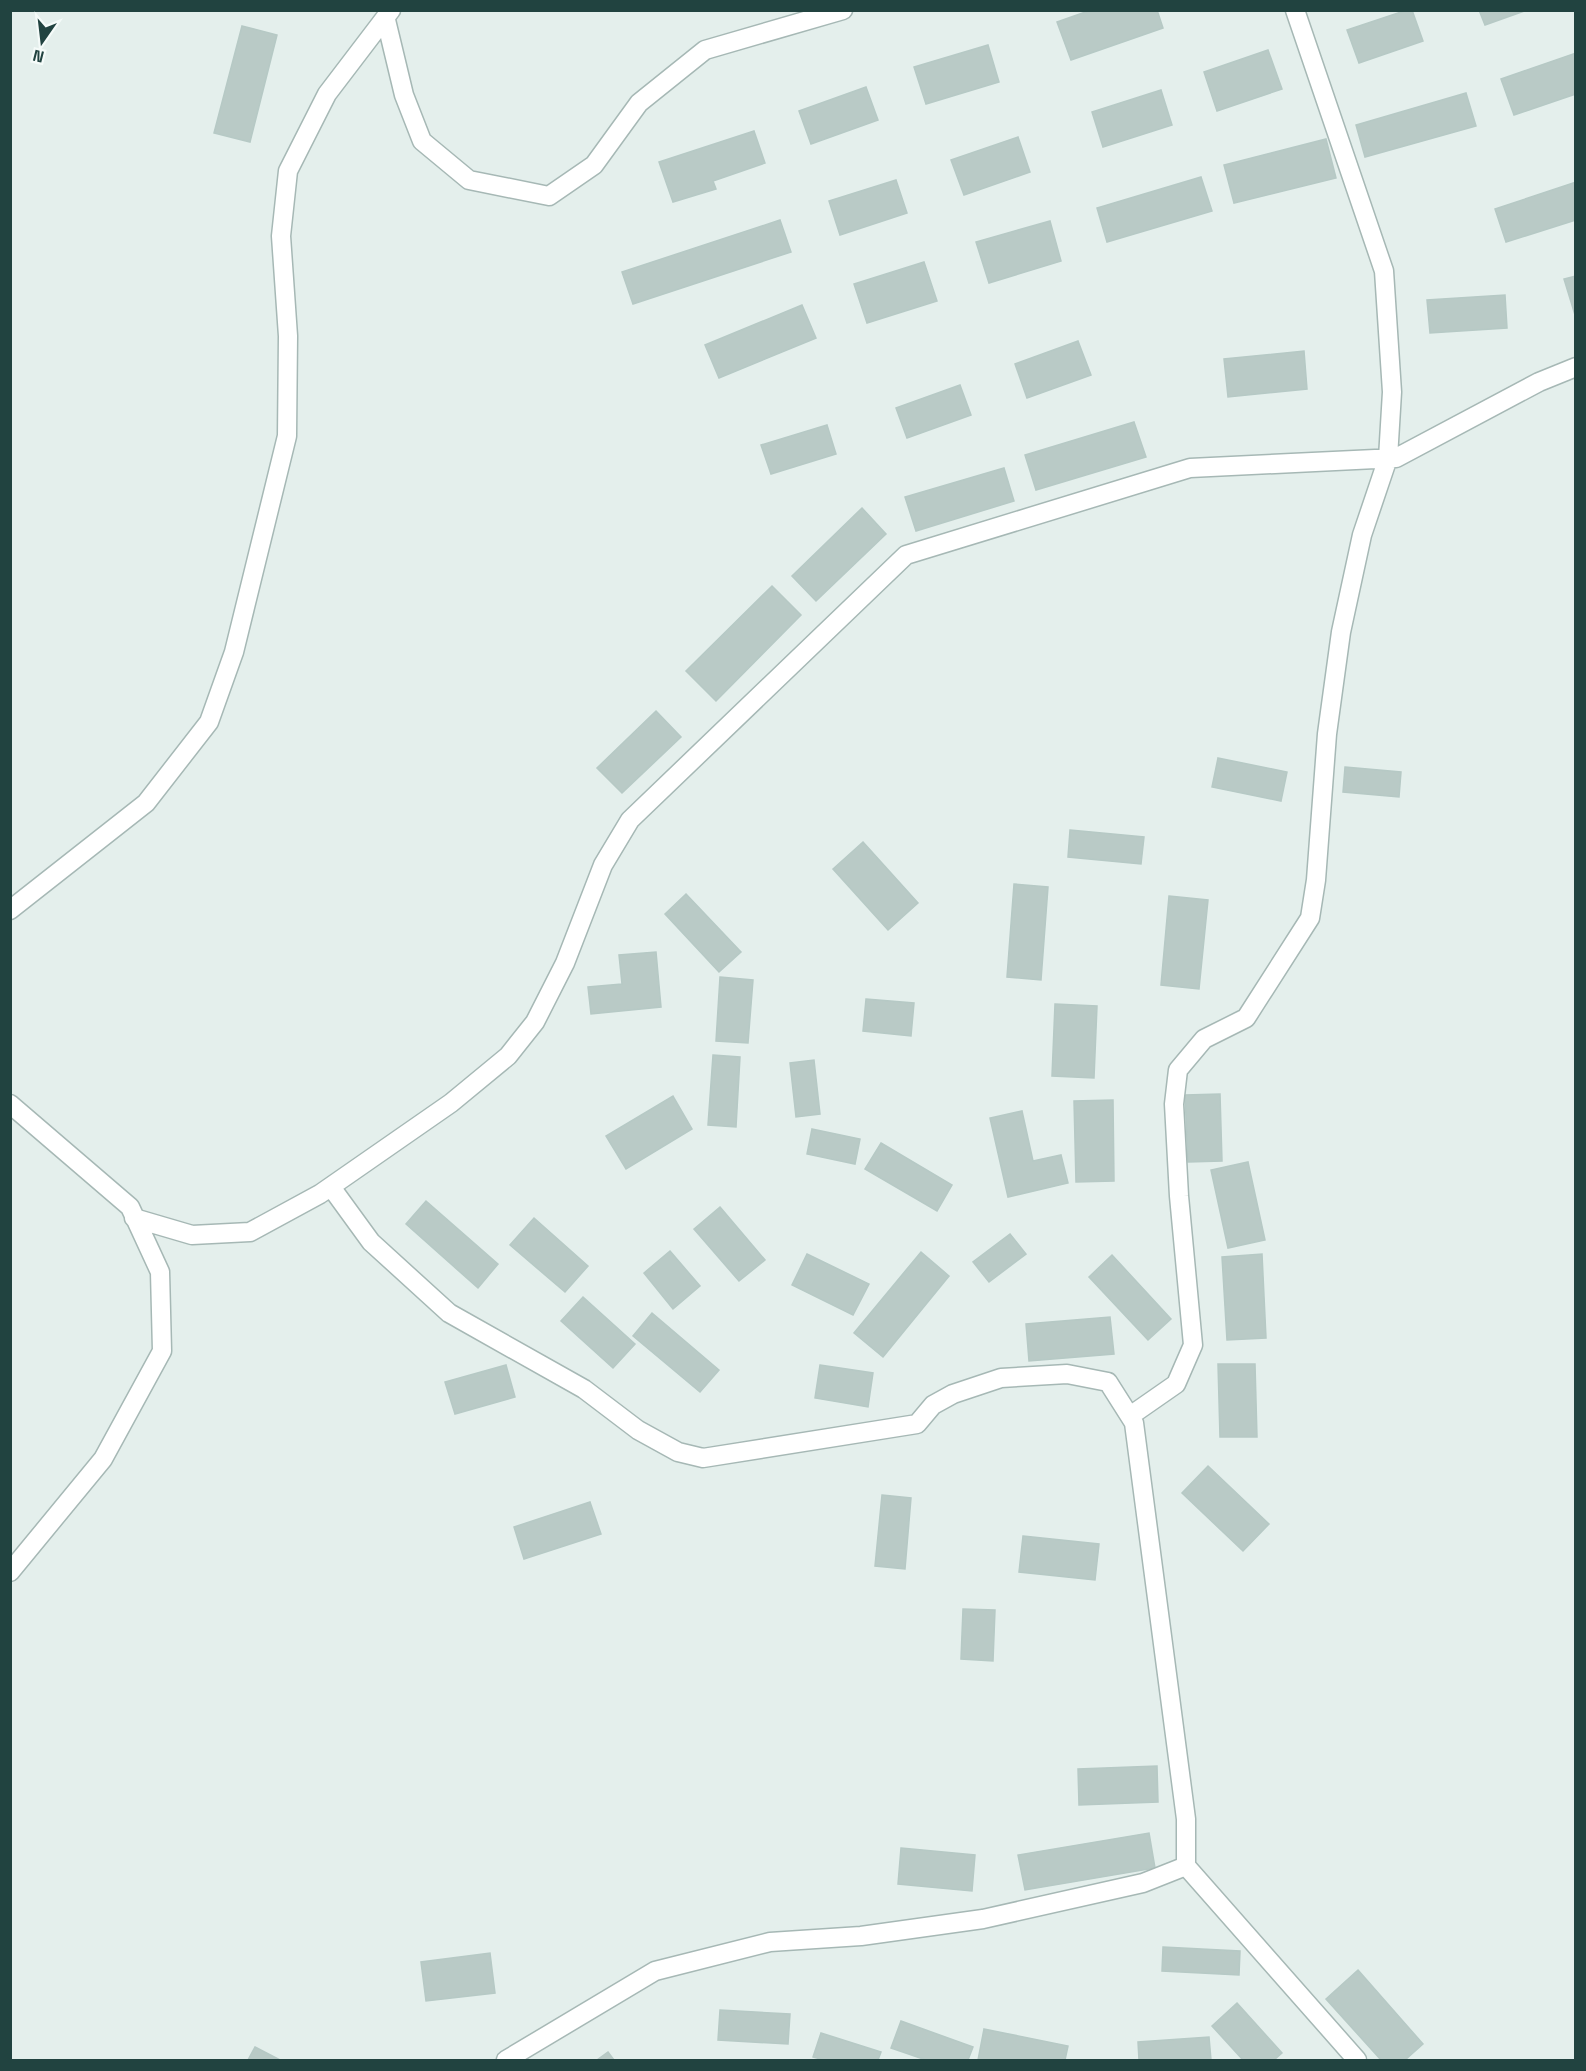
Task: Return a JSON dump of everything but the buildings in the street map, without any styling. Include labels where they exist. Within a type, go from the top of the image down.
[{"type":"street","points":[[388,15],[404,95],[422,141],[469,180],[549,196],[594,165],[639,103],[705,50],[843,10]]},
{"type":"street","points":[[1130,1416],[1176,1384],[1193,1345],[1175,1115],[1178,1070],[1204,1039],[1246,1018],[1310,918],[1316,880],[1327,734],[1341,632],[1362,535],[1388,458],[1392,392],[1384,271],[1295,10]]},
{"type":"street","points":[[10,910],[146,802],[209,722],[234,652],[287,436],[288,336],[281,236],[288,171],[327,94],[388,15]]},
{"type":"street","points":[[134,1218],[192,1235],[250,1232],[331,1186],[450,1102],[508,1056],[535,1022],[565,963],[603,865],[630,820],[906,555],[1190,468],[1396,458],[1539,382],[1575,366]]},
{"type":"street","points":[[10,1104],[130,1208],[160,1272],[162,1351],[103,1459],[10,1572]]},
{"type":"street","points":[[331,1186],[371,1242],[449,1313],[584,1389],[638,1430],[678,1452],[703,1458],[917,1424],[933,1405],[943,1399],[1001,1378],[1067,1374],[1108,1382],[1134,1423],[1186,1818],[1186,1866],[1357,2061]]},
{"type":"street","points":[[506,2061],[655,1971],[770,1942],[861,1936],[983,1919],[1143,1883],[1186,1866]]}]
